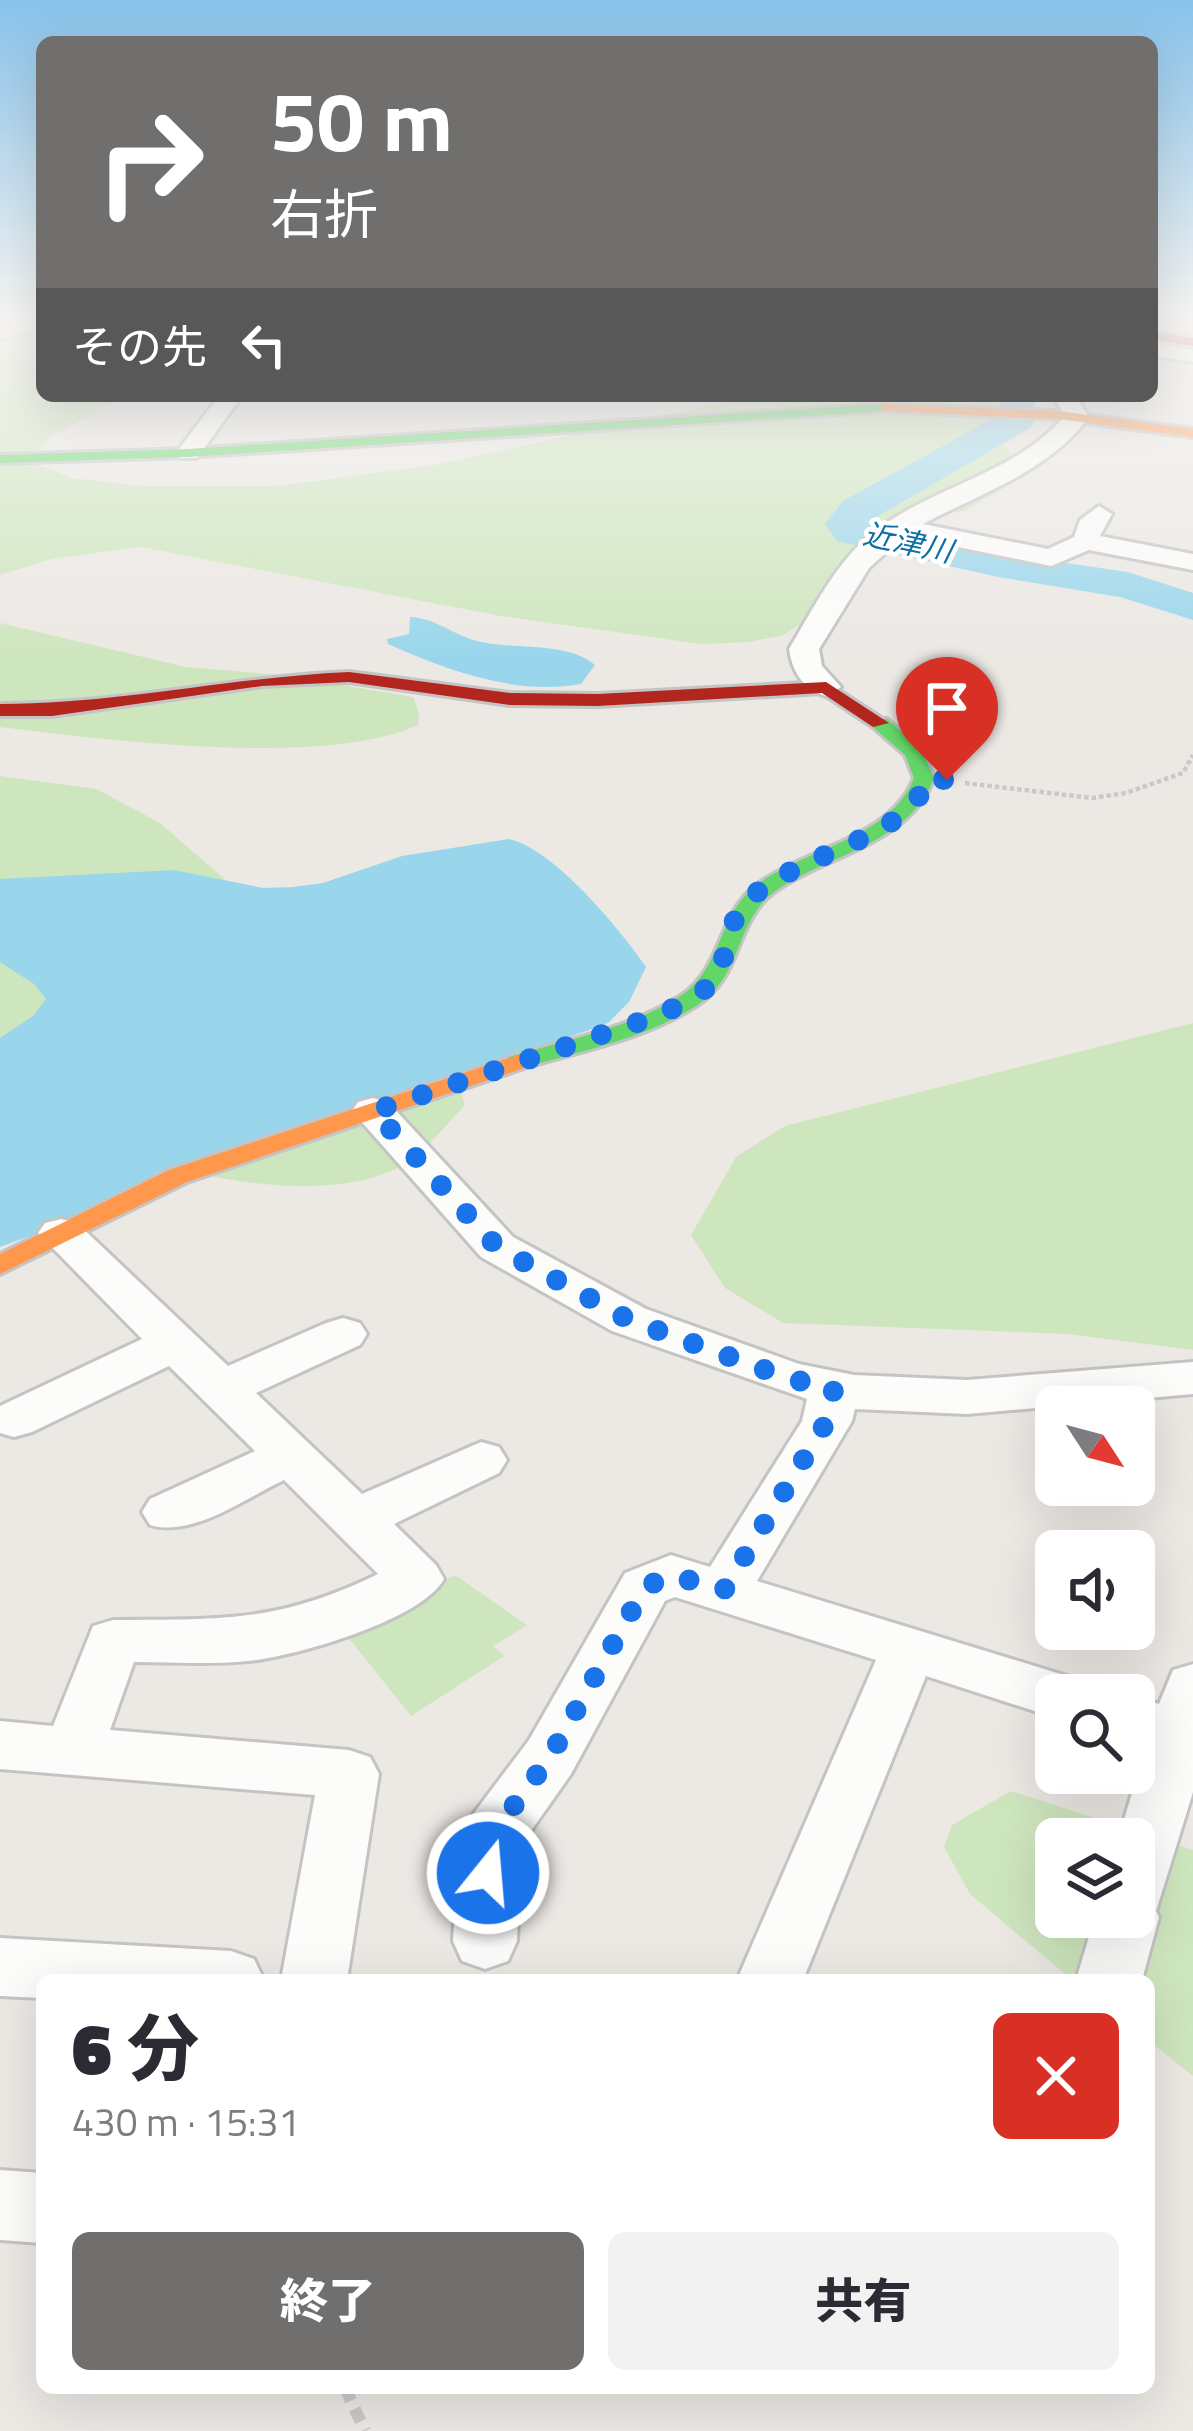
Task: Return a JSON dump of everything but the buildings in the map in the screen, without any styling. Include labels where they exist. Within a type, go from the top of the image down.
[{"type":"main road","points":[[0,459],[188,454],[422,431]]},
{"type":"main road","points":[[0,710],[52,710],[262,681],[349,677],[510,699],[598,700],[826,687],[909,743],[926,764],[927,777],[916,803],[894,820],[787,873],[741,909],[715,979],[693,998],[660,1015],[178,1176],[0,1265]]},
{"type":"street","points":[[188,454],[205,431]]},
{"type":"street","points":[[826,687],[807,668],[804,649],[874,545],[899,526],[1029,459],[1050,431]]},
{"type":"street","points":[[1086,541],[1089,526],[1100,514]]},
{"type":"street","points":[[899,526],[1051,558],[1086,541],[1193,562]]},
{"type":"street","points":[[374,1111],[497,1247],[629,1320],[790,1379],[834,1388],[967,1397],[1193,1378]]},
{"type":"street","points":[[61,1233],[417,1579],[343,1616],[250,1640],[113,1641],[74,1752]]},
{"type":"street","points":[[221,1389],[344,1334]]},
{"type":"street","points":[[14,1420],[175,1343]]},
{"type":"street","points":[[724,1590],[827,1421],[834,1388]]},
{"type":"street","points":[[169,1512],[290,1456]]},
{"type":"street","points":[[356,1520],[481,1460]]},
{"type":"street","points":[[484,1941],[490,1838],[550,1757],[645,1587],[671,1575],[1035,1688]]},
{"type":"street","points":[[773,1974],[909,1648]]},
{"type":"street","points":[[1148,1818],[1169,1713]]},
{"type":"street","points":[[0,1745],[349,1774],[315,1974]]},
{"type":"street","points":[[1111,1974],[1121,1938]]},
{"type":"street","points":[[0,1967],[124,1974]]},
{"type":"street","points":[[0,2205],[36,2208]]},
{"type":"path","points":[[927,777],[1102,798],[1184,773],[1193,755]]},
{"type":"path","points":[[348,2394],[365,2431]]},
{"type":"green space","points":[[0,431],[60,431],[37,450],[37,464],[73,478],[139,486],[277,486],[434,465],[589,431],[993,431],[1021,467],[1017,480],[964,511],[883,524],[812,616],[784,635],[750,642],[701,644],[501,616],[141,547],[51,559],[0,575]]},
{"type":"green space","points":[[0,623],[186,667],[282,675],[413,697],[418,725],[377,738],[272,748],[154,743],[0,727]]},
{"type":"green space","points":[[0,776],[96,789],[160,823],[459,1084],[465,1105],[400,1167],[346,1183],[298,1186],[195,1173],[0,1121]]},
{"type":"green space","points":[[1193,1023],[1193,1350],[1067,1334],[783,1323],[725,1288],[691,1235],[736,1157],[785,1126]]},
{"type":"green space","points":[[455,1575],[527,1625],[493,1646],[504,1656],[411,1716],[344,1632]]},
{"type":"green space","points":[[1011,1791],[1094,1818],[1035,1818],[1035,1938],[1155,1938],[1155,1838],[1193,1850],[1193,2076],[1155,2046],[1155,1974],[1065,1974],[970,1894],[944,1847],[952,1825]]},
{"type":"water","points":[[410,617],[473,640],[568,652],[595,665],[581,684],[556,687],[482,678],[388,644],[387,639],[409,634]]},
{"type":"water","points":[[509,839],[527,846],[565,874],[603,912],[646,967],[629,1002],[608,1023],[0,1247],[0,1038],[33,1016],[46,999],[34,984],[0,962],[0,879],[174,870],[263,888],[293,887],[323,883],[402,856]]},
{"type":"waterway","name":"近津川","points":[[996,431],[857,509],[845,524],[851,532],[998,565],[1128,585],[1193,607]]},
{"type":"traffic: fast","points":[[0,459],[188,453],[521,431]]},
{"type":"traffic: fast","points":[[518,1062],[649,1021],[696,996],[720,970],[745,910],[766,888],[893,820],[915,801],[924,778],[914,753],[880,723]]},
{"type":"traffic: slow","points":[[1181,431],[1193,433]]},
{"type":"traffic: slow","points":[[0,1265],[178,1176],[518,1062]]},
{"type":"traffic: jam","points":[[0,710],[52,710],[262,681],[349,677],[510,699],[598,700],[826,687],[880,723]]},
{"type":"route","points":[[488,1873],[490,1838],[550,1757],[645,1587],[671,1575],[724,1590],[827,1421],[834,1388],[790,1379],[629,1320],[497,1247],[374,1111],[660,1015],[693,998],[715,979],[741,909],[760,891],[894,820],[916,803],[927,777],[947,780]]}]
